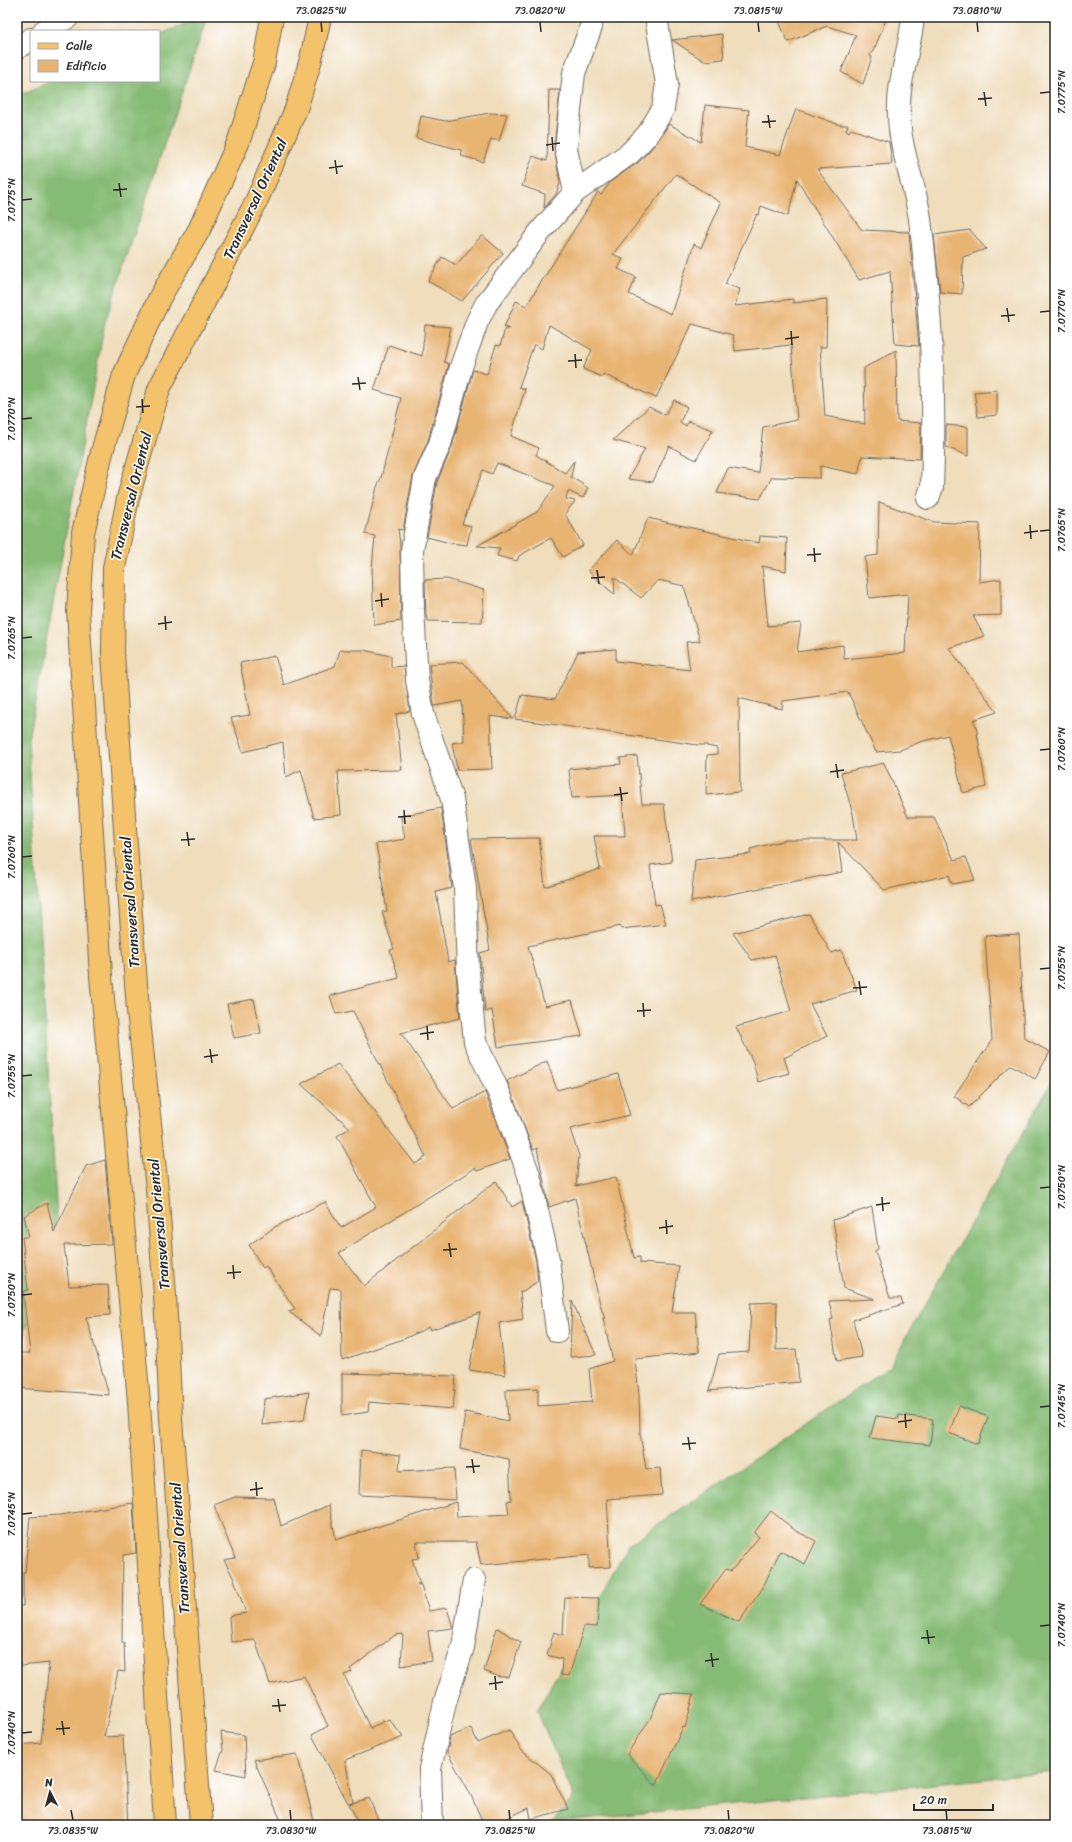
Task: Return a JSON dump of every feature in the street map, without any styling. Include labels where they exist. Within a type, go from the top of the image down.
[{"type":"main road","points":[[165,1825],[139,1422],[139,1402],[101,976],[78,611],[83,533],[102,452],[124,375],[160,297],[199,230],[238,143],[264,63],[272,17]]},
{"type":"main road","name":"Transversal Oriental","points":[[201,1825],[171,1419],[164,1272],[157,1188],[138,1010],[114,662],[114,568],[128,498],[159,389],[256,202],[296,109],[311,59],[320,17]]},
{"type":"main road","points":[[139,1422],[171,1419]]},
{"type":"street","points":[[46,30],[68,17]]},
{"type":"street","points":[[575,192],[566,149],[574,73],[591,27],[592,17]]},
{"type":"street","points":[[557,1331],[548,1259],[529,1175],[500,1095],[475,1042],[468,971],[465,888],[452,799],[423,714],[417,680],[413,609],[412,550],[425,478],[440,444],[462,364],[477,322],[486,304],[509,271],[575,192],[630,153],[648,134],[663,109],[667,84],[657,17]]},
{"type":"street","points":[[913,17],[901,88],[899,115],[904,154],[913,184],[919,218],[929,316],[934,412],[932,488],[928,498]]},
{"type":"street","points":[[17,48],[30,40]]},
{"type":"street","points":[[432,1825],[430,1769],[445,1702],[463,1647],[474,1580]]},
{"type":"green space","points":[[201,17],[207,17],[105,322],[28,740],[57,1217],[17,1357],[17,96],[50,82],[160,82],[160,35]]},
{"type":"green space","points":[[1052,1082],[1055,1112],[1055,1772],[553,1822],[574,1797],[537,1711],[628,1545],[889,1367]]},
{"type":"building","points":[[777,17],[887,17],[870,56],[872,57],[863,84],[841,72],[856,35],[827,26],[788,42]]},
{"type":"building","points":[[722,34],[724,59],[704,61],[672,40]]},
{"type":"building","points":[[549,90],[560,90],[554,148],[560,183],[556,194],[544,208],[545,194],[522,186],[533,156],[547,161]]},
{"type":"building","points":[[705,105],[749,110],[745,147],[780,155],[796,109],[840,125],[848,125],[846,130],[849,132],[851,129],[889,142],[892,164],[817,169],[862,230],[909,232],[919,346],[895,344],[890,271],[859,280],[797,179],[788,216],[761,206],[759,215],[757,214],[725,284],[740,289],[735,306],[793,299],[793,303],[827,299],[826,347],[820,347],[825,416],[865,424],[864,368],[896,350],[897,421],[921,423],[920,459],[862,456],[858,474],[820,466],[820,478],[772,477],[760,499],[717,493],[728,468],[758,473],[763,427],[797,420],[791,345],[735,351],[733,335],[692,324],[656,398],[603,374],[602,377],[583,369],[592,350],[549,325],[542,349],[534,344],[519,387],[525,389],[511,436],[539,448],[536,455],[565,473],[574,461],[571,477],[588,488],[583,498],[568,491],[566,499],[575,501],[565,514],[583,545],[563,557],[551,538],[519,556],[517,561],[497,556],[500,548],[477,546],[537,512],[555,486],[497,463],[492,474],[483,470],[462,524],[471,526],[467,545],[450,543],[427,537],[437,482],[452,447],[473,370],[487,374],[496,345],[500,346],[505,329],[509,329],[504,327],[516,301],[526,306],[598,192],[601,195],[610,182],[639,162],[657,142],[669,124],[701,142]],"holes":[[[676,174],[721,203],[701,248],[694,244],[671,314],[629,294],[636,277],[618,269],[623,259],[613,254]]]},
{"type":"building","points":[[490,113],[507,114],[499,141],[491,139],[483,162],[462,156],[461,150],[416,138],[421,116],[445,121]]},
{"type":"building","points":[[970,230],[986,249],[963,257],[962,294],[940,292],[934,235]]},
{"type":"building","points":[[482,235],[503,253],[462,301],[428,281],[442,257],[456,265]]},
{"type":"building","points":[[425,325],[451,327],[444,362],[449,364],[428,440],[413,476],[403,530],[398,529],[400,544],[401,621],[374,625],[372,568],[375,536],[365,534],[401,398],[374,390],[389,345],[422,356]]},
{"type":"building","points":[[997,390],[997,415],[978,417],[974,392]]},
{"type":"building","points":[[674,400],[687,407],[680,422],[686,426],[688,421],[713,430],[696,460],[669,446],[653,482],[628,479],[645,449],[613,440],[649,407],[665,415]]},
{"type":"building","points":[[946,425],[968,427],[968,456],[946,447]]},
{"type":"building","points":[[879,502],[934,522],[980,524],[979,582],[1001,579],[1001,615],[973,616],[984,636],[949,648],[997,712],[973,720],[976,726],[986,787],[963,793],[948,735],[920,742],[900,750],[876,752],[848,692],[783,701],[782,709],[739,698],[740,792],[706,795],[707,755],[717,754],[717,748],[707,745],[698,745],[515,719],[522,695],[555,699],[578,652],[616,649],[616,661],[690,670],[686,642],[700,641],[684,586],[658,580],[641,598],[614,577],[615,595],[588,571],[617,540],[633,555],[648,518],[759,543],[760,536],[787,538],[786,571],[762,566],[768,626],[801,623],[797,652],[843,645],[844,659],[905,653],[908,594],[869,598],[865,557],[878,555]]},
{"type":"building","points":[[447,579],[484,590],[482,622],[428,621],[426,616],[425,580]]},
{"type":"building","points":[[340,650],[363,650],[391,656],[391,667],[404,666],[410,711],[396,714],[402,770],[338,771],[341,815],[314,818],[301,770],[286,777],[283,742],[243,752],[231,718],[250,715],[240,663],[275,656],[284,685],[335,666]]},
{"type":"building","points":[[463,662],[513,719],[490,716],[492,769],[457,770],[452,743],[464,741],[462,701],[434,706],[429,664]]},
{"type":"building","points":[[637,756],[642,804],[664,804],[672,862],[650,865],[655,905],[660,904],[666,924],[621,929],[621,926],[528,946],[545,1006],[572,1000],[582,1036],[498,1047],[492,1010],[485,1012],[480,953],[490,950],[471,839],[539,838],[545,887],[600,869],[594,836],[625,836],[622,795],[572,798],[569,769],[621,764],[620,758]]},
{"type":"building","points":[[884,763],[908,817],[934,817],[954,860],[966,857],[975,880],[952,884],[949,875],[884,890],[838,842],[842,872],[691,902],[695,860],[751,854],[750,849],[786,840],[857,840],[853,814],[841,773]]},
{"type":"building","points":[[441,808],[452,888],[436,892],[448,962],[455,960],[460,1018],[401,1033],[453,1109],[485,1092],[510,1159],[477,1171],[475,1168],[339,1253],[364,1286],[496,1181],[512,1207],[522,1201],[536,1261],[538,1281],[523,1291],[520,1291],[523,1319],[499,1323],[505,1375],[469,1370],[480,1313],[430,1330],[429,1327],[406,1338],[342,1360],[341,1289],[330,1288],[321,1336],[288,1311],[295,1309],[266,1266],[263,1268],[249,1245],[275,1227],[325,1202],[341,1228],[376,1207],[337,1136],[350,1128],[301,1084],[338,1064],[415,1164],[426,1157],[353,1011],[336,1014],[330,996],[399,978],[390,950],[394,949],[382,912],[387,911],[376,844],[405,839],[401,816]]},
{"type":"building","points":[[809,914],[831,953],[841,950],[857,990],[810,1004],[827,1036],[784,1058],[789,1073],[758,1082],[753,1062],[736,1027],[791,1011],[775,955],[752,960],[733,933]]},
{"type":"building","points":[[1019,934],[1024,1038],[1050,1052],[1035,1079],[1011,1065],[969,1107],[954,1096],[992,1040],[985,936]]},
{"type":"building","points":[[254,999],[261,1033],[234,1038],[227,1004]]},
{"type":"building","points":[[547,1061],[557,1090],[618,1074],[630,1115],[570,1129],[579,1156],[576,1186],[616,1177],[634,1258],[640,1257],[640,1263],[679,1266],[672,1312],[695,1312],[699,1352],[635,1359],[639,1394],[640,1433],[646,1469],[660,1468],[662,1495],[607,1499],[611,1567],[589,1568],[589,1555],[481,1565],[476,1542],[416,1542],[419,1558],[412,1559],[420,1584],[417,1584],[421,1585],[429,1611],[447,1608],[453,1628],[428,1631],[432,1661],[401,1666],[403,1634],[395,1635],[350,1669],[352,1672],[344,1675],[370,1728],[389,1719],[403,1737],[345,1760],[353,1802],[348,1803],[312,1735],[328,1726],[304,1676],[270,1684],[255,1640],[231,1642],[229,1616],[246,1613],[234,1579],[224,1560],[235,1558],[214,1505],[235,1497],[274,1498],[281,1526],[329,1505],[336,1540],[456,1502],[457,1517],[509,1514],[507,1501],[511,1500],[509,1459],[460,1449],[465,1412],[508,1421],[506,1390],[538,1388],[538,1406],[592,1402],[589,1369],[613,1361],[603,1318],[605,1318],[600,1304],[575,1198],[549,1207],[537,1148],[533,1150],[507,1081]]},
{"type":"building","points":[[105,1160],[112,1244],[64,1245],[69,1286],[108,1285],[110,1315],[86,1317],[109,1395],[17,1388],[17,1353],[30,1353],[23,1292],[28,1290],[22,1237],[29,1237],[24,1216],[47,1203],[54,1232],[86,1166]]},
{"type":"building","points":[[872,1207],[878,1249],[875,1251],[890,1298],[901,1298],[903,1304],[853,1320],[862,1357],[837,1361],[830,1320],[833,1319],[829,1301],[875,1299],[844,1288],[833,1220]]},
{"type":"building","points":[[572,1301],[596,1355],[570,1357]]},
{"type":"building","points":[[777,1302],[776,1350],[796,1349],[799,1382],[709,1391],[719,1354],[749,1352],[751,1303]]},
{"type":"building","points":[[342,1373],[456,1376],[453,1409],[369,1402],[368,1412],[342,1416]]},
{"type":"building","points":[[309,1392],[304,1420],[262,1425],[264,1399]]},
{"type":"building","points":[[959,1406],[988,1417],[978,1444],[949,1433]]},
{"type":"building","points":[[899,1415],[933,1419],[930,1445],[870,1438],[876,1416],[898,1419]]},
{"type":"building","points":[[361,1450],[400,1455],[399,1471],[454,1468],[456,1500],[359,1495]]},
{"type":"building","points":[[133,1503],[136,1553],[123,1555],[122,1643],[124,1642],[125,1672],[118,1671],[104,1737],[123,1736],[128,1825],[17,1825],[17,1745],[41,1743],[49,1663],[21,1666],[17,1654],[17,1606],[23,1606],[23,1572],[25,1572],[30,1517],[60,1515]]},
{"type":"building","points":[[771,1511],[796,1531],[816,1541],[805,1564],[780,1551],[762,1589],[739,1622],[700,1604],[726,1569],[731,1571],[759,1537],[754,1533]]},
{"type":"building","points":[[565,1597],[599,1598],[597,1627],[584,1626],[569,1676],[561,1675],[562,1659],[547,1655],[554,1632],[563,1635]]},
{"type":"building","points":[[497,1628],[521,1642],[509,1677],[500,1677],[484,1671]]},
{"type":"building","points":[[661,1692],[694,1694],[685,1728],[683,1727],[656,1786],[627,1754],[650,1719]]},
{"type":"building","points":[[471,1728],[478,1743],[509,1730],[522,1751],[551,1774],[568,1809],[531,1819],[529,1808],[492,1825],[484,1825],[470,1793],[447,1752],[450,1737]]},
{"type":"building","points":[[221,1732],[244,1735],[246,1776],[216,1770],[223,1750]]},
{"type":"building","points":[[297,1754],[315,1825],[283,1825],[254,1760]]},
{"type":"building","points":[[369,1798],[380,1825],[360,1825],[349,1804]]}]
